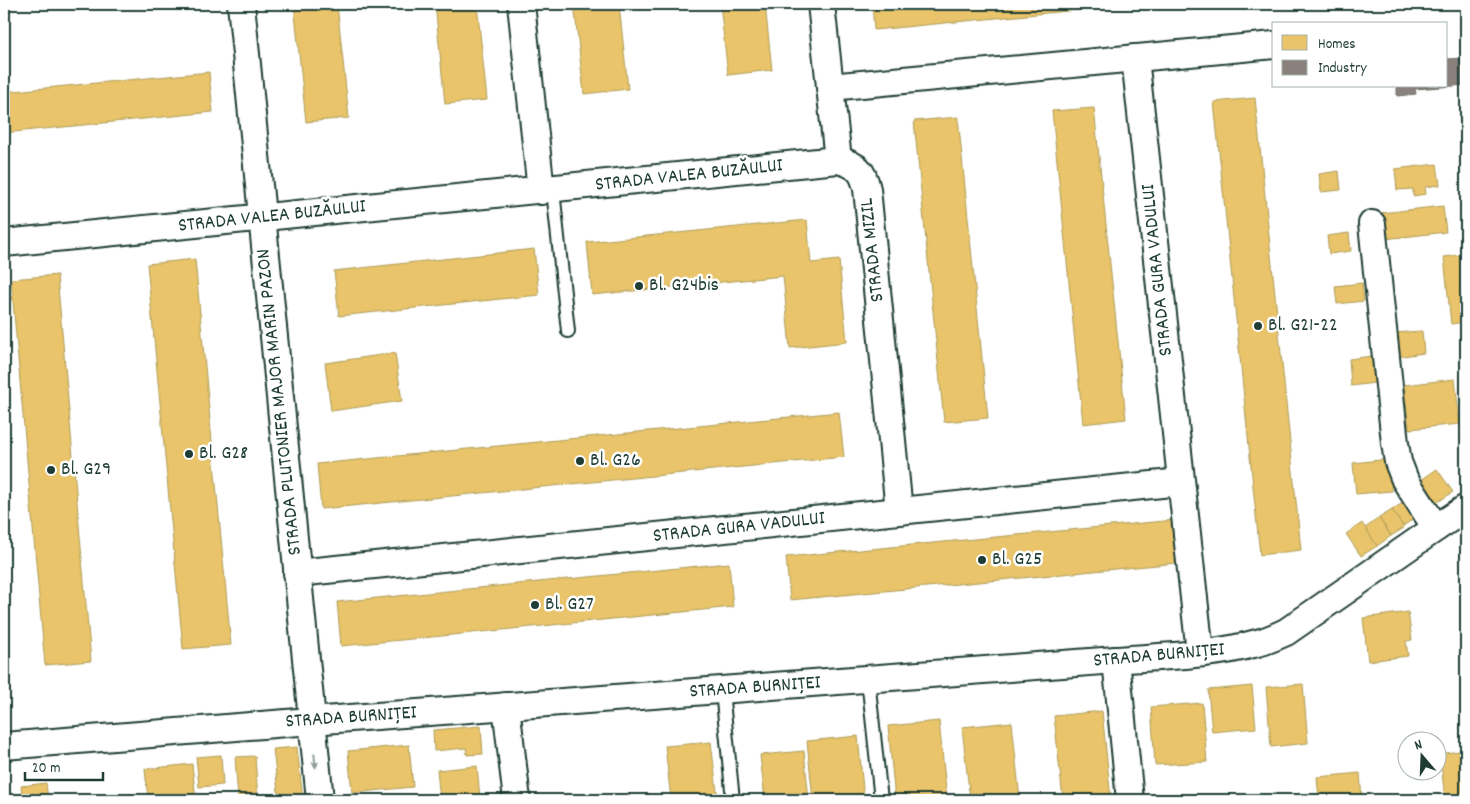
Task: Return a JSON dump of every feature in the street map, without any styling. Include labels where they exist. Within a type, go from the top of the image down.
[{"type":"street","name":"STRADA PLUTONIER MAJOR MARIN PAZON","points":[[241,4],[320,800]]},
{"type":"street","points":[[521,4],[547,190]]},
{"type":"street","points":[[821,4],[838,160]]},
{"type":"street","points":[[830,86],[1272,45]]},
{"type":"street","name":"STRADA GURA VADULUI","points":[[1135,58],[1200,653]]},
{"type":"street","name":"STRADA VALEA BUZĂULUI","points":[[4,244],[838,160]]},
{"type":"street","name":"STRADA MIZIL","points":[[838,160],[852,164],[864,179],[867,189],[899,511]]},
{"type":"street","points":[[1372,224],[1398,462],[1405,480],[1436,528]]},
{"type":"street","name":"STRADA GURA VADULUI","points":[[297,573],[1181,482]]},
{"type":"street","name":"STRADA BURNIȚEI","points":[[4,744],[722,691],[1200,653],[1236,648],[1260,643],[1286,632],[1466,508]]},
{"type":"street","points":[[1116,660],[1130,800]]},
{"type":"street","points":[[506,706],[517,800]]},
{"type":"lane","points":[[547,190],[568,331]]},
{"type":"lane","points":[[868,679],[881,800]]},
{"type":"lane","points":[[722,691],[733,800]]},
{"type":"building: Homes","points":[[127,4],[159,4],[128,8]]},
{"type":"building: Homes","points":[[294,4],[337,4],[349,118],[306,122]]},
{"type":"building: Homes","points":[[435,4],[477,4],[487,100],[445,104]]},
{"type":"building: Homes","points":[[574,4],[619,4],[628,89],[584,94]]},
{"type":"building: Homes","points":[[720,4],[765,4],[772,70],[728,75]]},
{"type":"building: Homes","points":[[872,4],[1139,4],[874,30]]},
{"type":"building: Homes","points":[[209,72],[213,112],[4,133],[4,92]]},
{"type":"building: Homes","name":"Bl. G21-22","points":[[1255,98],[1301,550],[1260,555],[1214,102]]},
{"type":"building: Homes","points":[[1094,108],[1126,419],[1083,424],[1052,111]]},
{"type":"building: Homes","points":[[958,117],[988,418],[944,422],[914,121]]},
{"type":"building: Homes","points":[[1437,164],[1440,185],[1425,187],[1426,194],[1413,196],[1413,189],[1397,190],[1395,169]]},
{"type":"building: Homes","points":[[1339,171],[1341,190],[1321,192],[1319,174]]},
{"type":"building: Homes","points":[[1443,206],[1446,232],[1385,239],[1381,213]]},
{"type":"building: Homes","name":"Bl. G24bis","points":[[807,220],[811,263],[839,260],[847,342],[790,348],[783,276],[592,295],[587,242]]},
{"type":"building: Homes","points":[[1349,233],[1351,251],[1329,254],[1327,236]]},
{"type":"building: Homes","points":[[534,249],[539,295],[339,316],[334,271]]},
{"type":"building: Homes","points":[[1466,254],[1466,322],[1451,324],[1444,257]]},
{"type":"building: Homes","name":"Bl. G28","points":[[195,259],[231,645],[183,649],[147,264]]},
{"type":"building: Homes","name":"Bl. G29","points":[[57,275],[91,661],[45,665],[11,279]]},
{"type":"building: Homes","points":[[1362,283],[1364,301],[1337,304],[1335,286]]},
{"type":"building: Homes","points":[[1422,331],[1424,353],[1396,357],[1393,333]]},
{"type":"building: Homes","points":[[1462,346],[1466,346],[1466,388]]},
{"type":"building: Homes","points":[[395,353],[402,401],[331,411],[325,363]]},
{"type":"building: Homes","points":[[1372,356],[1375,383],[1351,386],[1349,359]]},
{"type":"building: Homes","points":[[1455,379],[1460,424],[1409,429],[1404,385]]},
{"type":"building: Homes","name":"Bl. G26","points":[[839,412],[844,457],[321,509],[317,464]]},
{"type":"building: Homes","points":[[1389,459],[1392,491],[1356,494],[1353,463]]},
{"type":"building: Homes","points":[[1437,469],[1453,492],[1430,507],[1415,484]]},
{"type":"building: Homes","points":[[1404,502],[1415,518],[1403,526],[1392,510]]},
{"type":"building: Homes","points":[[1392,510],[1404,528],[1391,536],[1379,518]]},
{"type":"building: Homes","points":[[1379,518],[1391,536],[1377,546],[1365,528]]},
{"type":"building: Homes","name":"Bl. G25","points":[[1174,520],[1178,563],[790,600],[786,557]]},
{"type":"building: Homes","points":[[1362,523],[1377,546],[1361,556],[1346,534]]},
{"type":"building: Homes","name":"Bl. G27","points":[[729,563],[733,607],[341,646],[337,602]]},
{"type":"building: Homes","points":[[1408,612],[1412,640],[1406,641],[1408,656],[1368,661],[1363,618]]},
{"type":"building: Homes","points":[[1303,684],[1308,743],[1271,747],[1266,687]]},
{"type":"building: Homes","points":[[1252,686],[1256,728],[1212,732],[1208,690]]},
{"type":"building: Homes","points":[[1202,703],[1207,762],[1155,765],[1151,707]]},
{"type":"building: Homes","points":[[1102,711],[1111,800],[1063,800],[1054,716]]},
{"type":"building: Homes","points":[[939,721],[947,800],[895,800],[888,726]]},
{"type":"building: Homes","points":[[1012,722],[1020,800],[970,800],[962,727]]},
{"type":"building: Homes","points":[[481,726],[483,754],[467,755],[466,748],[434,751],[433,730]]},
{"type":"building: Homes","points":[[858,736],[864,800],[813,800],[807,741]]},
{"type":"building: Homes","points":[[711,742],[718,800],[671,800],[665,746]]},
{"type":"building: Homes","points":[[409,745],[413,787],[352,793],[348,751]]},
{"type":"building: Homes","points":[[297,747],[303,799],[279,800],[273,749]]},
{"type":"building: Homes","points":[[1466,750],[1466,800],[1445,800],[1443,782],[1448,782],[1448,753]]},
{"type":"building: Homes","points":[[804,751],[809,800],[765,800],[760,755]]},
{"type":"building: Homes","points":[[221,755],[223,785],[199,787],[196,757]]},
{"type":"building: Homes","points":[[255,756],[258,800],[238,800],[235,757]]},
{"type":"building: Homes","points":[[192,764],[196,800],[148,800],[145,769]]},
{"type":"building: Homes","points":[[477,766],[480,798],[440,800],[437,770]]},
{"type":"building: Homes","points":[[1360,773],[1362,800],[1319,800],[1317,777]]},
{"type":"building: Homes","points":[[46,783],[48,800],[23,800],[21,786]]},
{"type":"building: Industry","points":[[1466,58],[1466,85],[1448,86],[1448,59]]},
{"type":"building: Industry","points":[[1397,88],[1428,88],[1415,89],[1416,94],[1397,96]]},
{"type":"place","name":"Bl. G24bis","points":[[639,286]]},
{"type":"place","name":"Bl. G21-22","points":[[1258,326]]},
{"type":"place","name":"Bl. G28","points":[[189,454]]},
{"type":"place","name":"Bl. G26","points":[[580,461]]},
{"type":"place","name":"Bl. G29","points":[[51,470]]},
{"type":"place","name":"Bl. G25","points":[[982,560]]},
{"type":"place","name":"Bl. G27","points":[[535,605]]}]
